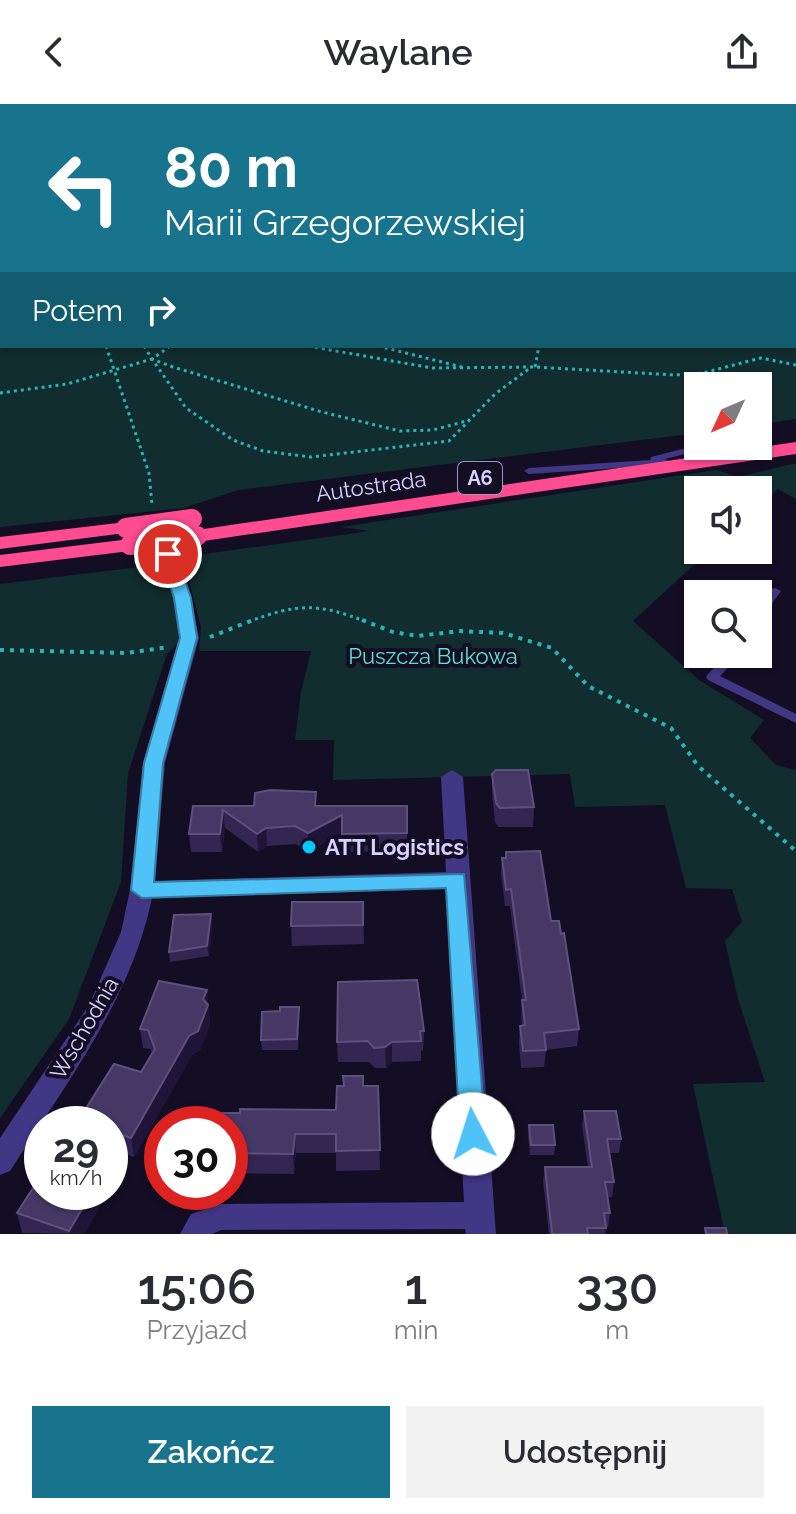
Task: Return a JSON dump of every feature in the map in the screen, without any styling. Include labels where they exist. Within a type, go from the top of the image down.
[{"type":"highway","points":[[772,436],[796,433]]},
{"type":"highway","name":"Autostrada","points":[[772,452],[796,448]]},
{"type":"highway","name":"Autostrada","points":[[194,528],[529,471],[684,449]]},
{"type":"highway","name":"Autostrada","points":[[0,543],[128,536],[554,484],[718,460]]},
{"type":"highway","name":"Autostrada","points":[[0,561],[128,536]]},
{"type":"street","name":"Wschodnia","points":[[0,1162],[100,1009],[133,932],[142,890],[154,763],[189,638],[182,598],[168,554]]},
{"type":"street","points":[[195,1234],[202,1224],[220,1217],[480,1225],[456,880],[452,777]]},
{"type":"street","points":[[142,890],[456,880]]},
{"type":"lane","points":[[554,484],[684,451]]},
{"type":"lane","points":[[529,471],[706,460]]},
{"type":"lane","points":[[772,595],[775,591]]},
{"type":"lane","points":[[721,668],[712,677],[796,719]]},
{"type":"path","points":[[107,348],[149,473],[153,517]]},
{"type":"path","points":[[145,348],[186,408],[233,440],[276,454],[328,456],[449,441],[504,386],[523,370],[535,367]]},
{"type":"path","points":[[0,393],[51,387],[114,372],[152,359],[167,348]]},
{"type":"path","points":[[318,348],[394,363],[468,369],[535,367],[675,375],[703,373],[761,358],[785,360],[796,365]]},
{"type":"path","points":[[386,348],[468,369]]},
{"type":"path","points":[[535,367],[539,348]]},
{"type":"path","points":[[152,359],[322,412],[400,431],[433,430],[470,420]]},
{"type":"path","points":[[204,640],[277,611],[303,605],[333,609],[393,632],[418,636],[459,631],[503,633],[552,648],[588,686],[671,728],[698,766],[796,851]]},
{"type":"path","points":[[0,650],[127,653],[175,647]]},
{"type":"green space","points":[[0,348],[796,348],[796,419],[772,423],[772,372],[684,372],[684,435],[238,490],[184,508],[0,527]]},
{"type":"green space","name":"Puszcza Bukowa","points":[[796,463],[796,499],[778,489],[772,494],[772,476],[742,476]]},
{"type":"green space","name":"Puszcza Bukowa","points":[[716,470],[735,476],[684,476],[684,564],[695,564],[633,621],[699,680],[764,720],[750,738],[776,765],[796,770],[796,1234],[725,1234],[693,1084],[765,1082],[738,999],[725,941],[742,922],[732,889],[686,888],[665,805],[575,807],[570,774],[333,780],[334,740],[295,740],[301,692],[311,651],[199,651],[201,627],[183,557],[370,531],[341,527]]},
{"type":"green space","points":[[164,564],[178,619],[178,643],[167,654],[128,773],[121,882],[69,1019],[0,1118],[0,584]]},
{"type":"building","points":[[496,770],[528,770],[534,807],[500,808],[496,803],[492,774]]},
{"type":"building","points":[[270,790],[316,792],[315,806],[407,806],[407,833],[342,834],[342,815],[308,833],[295,826],[266,828],[257,834],[223,810],[220,834],[189,834],[193,806],[254,806],[255,793]]},
{"type":"building","points":[[540,851],[551,921],[559,921],[561,934],[564,933],[579,1029],[544,1033],[546,1050],[523,1051],[520,1026],[525,1025],[522,1000],[526,1000],[511,889],[506,890],[502,858],[506,858],[506,852]]},
{"type":"building","points":[[292,902],[363,902],[363,925],[291,926]]},
{"type":"building","points":[[211,914],[207,946],[169,952],[174,915]]},
{"type":"building","points":[[417,980],[424,1031],[420,1031],[421,1041],[392,1042],[385,1047],[374,1048],[368,1041],[337,1042],[338,982]]},
{"type":"building","points":[[159,981],[207,990],[203,999],[208,1005],[198,1031],[189,1036],[149,1106],[144,1106],[144,1115],[131,1138],[128,1137],[128,1106],[87,1106],[114,1064],[141,1072],[155,1049],[148,1030],[140,1029]]},
{"type":"building","points":[[280,1007],[299,1007],[297,1039],[261,1040],[262,1012],[280,1011]]},
{"type":"building","points":[[343,1076],[363,1076],[363,1086],[378,1086],[380,1150],[336,1151],[336,1134],[295,1134],[293,1154],[248,1153],[248,1109],[336,1110],[337,1086],[344,1086]]},
{"type":"building","points":[[584,1111],[616,1111],[621,1139],[607,1139],[614,1182],[605,1182],[610,1213],[604,1213],[606,1228],[587,1228],[588,1234],[552,1234],[545,1167],[592,1167]]},
{"type":"building","points":[[529,1125],[553,1125],[555,1145],[531,1145]]},
{"type":"building","points":[[24,1202],[24,1210],[81,1210],[69,1231],[17,1213]]},
{"type":"building","points":[[705,1228],[726,1228],[727,1234],[706,1234]]},
{"type":"place","name":"ATT Logistics","points":[[309,847]]},
{"type":"route","points":[[168,554],[188,622],[189,638],[154,763],[142,890],[456,880],[473,1134]]}]
